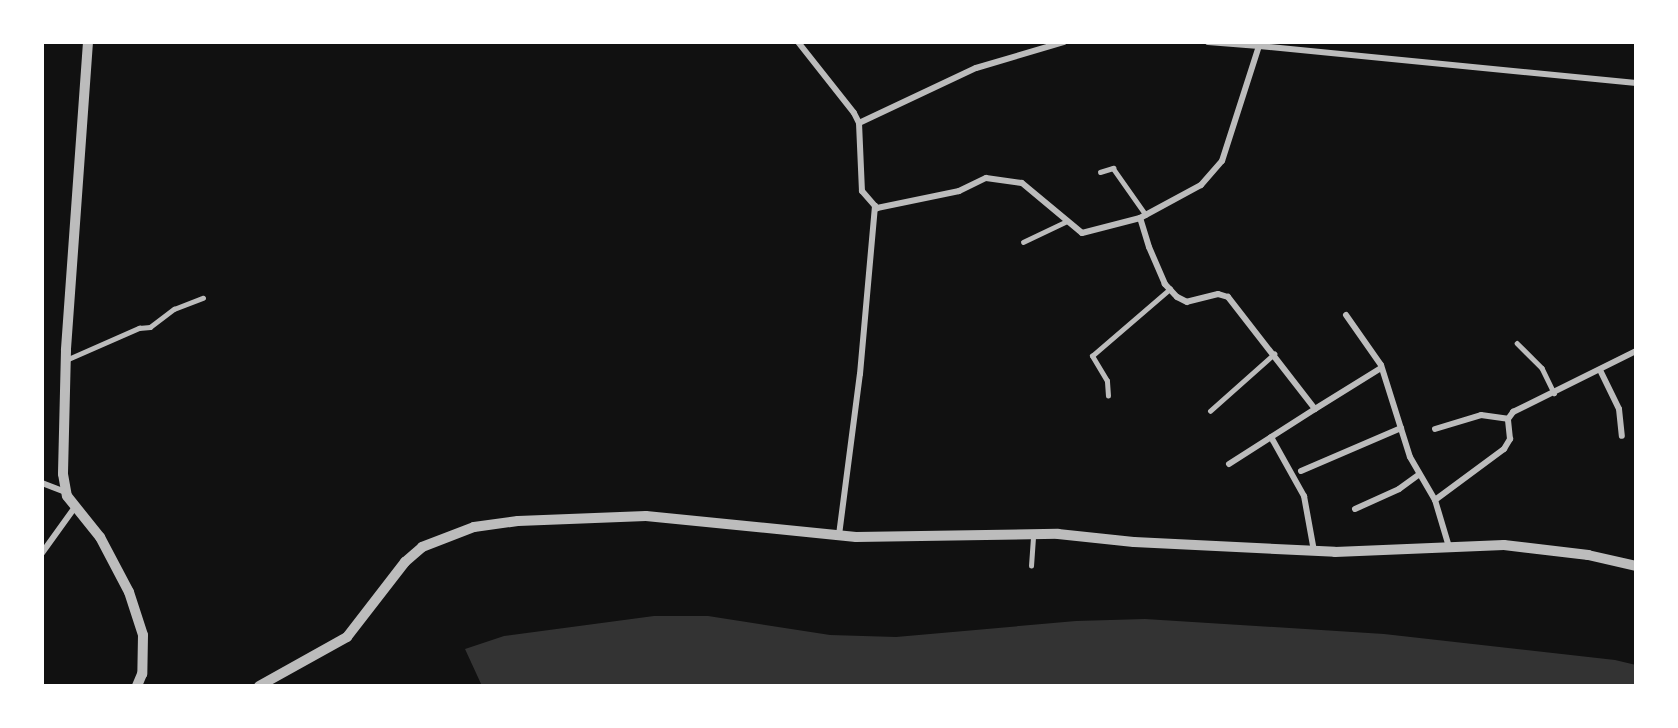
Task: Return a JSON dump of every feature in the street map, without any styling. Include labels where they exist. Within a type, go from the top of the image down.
[{"type":"street","points":[[42,553],[70,499],[66,360],[88,42]]},
{"type":"street","points":[[798,42],[854,113],[858,122],[862,191],[874,206],[888,208],[921,197],[959,191],[986,178],[1005,179],[1022,183],[1082,233],[1091,234],[1143,217],[1214,175],[1222,161],[1259,46]]},
{"type":"street","points":[[858,122],[976,68],[1064,42]]},
{"type":"street","points":[[1208,42],[1636,83]]},
{"type":"street","points":[[839,535],[860,374],[874,206]]},
{"type":"street","points":[[1143,217],[1149,247],[1170,290],[1187,302],[1218,294],[1228,297],[1314,409]]},
{"type":"street","points":[[1346,315],[1381,368],[1418,475],[1435,500],[1449,548]]},
{"type":"street","points":[[1435,429],[1481,415],[1508,419],[1522,407],[1636,351]]},
{"type":"street","points":[[1229,464],[1381,368]]},
{"type":"street","points":[[1600,370],[1619,409],[1622,436]]},
{"type":"street","points":[[1435,500],[1504,449],[1510,439],[1508,419]]},
{"type":"street","points":[[1301,471],[1332,461],[1401,428]]},
{"type":"street","points":[[1271,438],[1304,496],[1314,551]]},
{"type":"street","points":[[1355,509],[1399,489],[1418,475]]},
{"type":"street","points":[[42,483],[70,499],[100,537],[129,592],[143,635],[142,674],[137,686]]},
{"type":"street","points":[[259,686],[346,637],[405,562],[423,547],[442,536],[474,527],[646,516],[839,535],[1033,534],[1314,551],[1504,545],[1588,555],[1636,566]]},
{"type":"lane","points":[[1100,172],[1113,168],[1143,217]]},
{"type":"lane","points":[[1023,242],[1067,221]]},
{"type":"lane","points":[[1108,396],[1107,381],[1092,356],[1170,290]]},
{"type":"lane","points":[[66,360],[139,328],[150,327],[174,309],[203,298]]},
{"type":"lane","points":[[1517,343],[1542,368],[1554,393]]},
{"type":"lane","points":[[1210,411],[1274,354]]},
{"type":"lane","points":[[1031,567],[1033,534]]},
{"type":"shaded area","points":[[654,616],[708,616],[830,635],[896,637],[1076,621],[1145,619],[1384,634],[1615,660],[1636,665],[1636,686],[482,686],[465,649],[504,636]]}]
